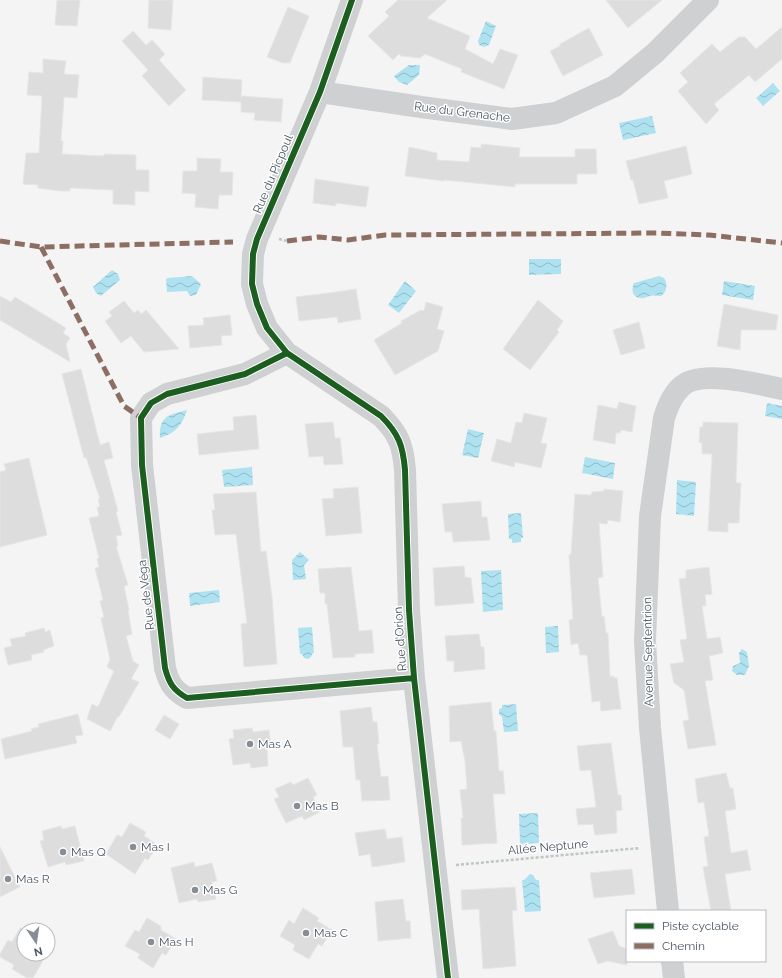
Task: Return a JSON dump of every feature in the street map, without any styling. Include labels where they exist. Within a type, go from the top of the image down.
[{"type":"street","name":"Rue du Picpoul","points":[[288,353],[267,328],[257,304],[252,284],[253,254],[257,239],[269,209],[320,92],[352,0]]},
{"type":"street","name":"Rue du Grenache","points":[[320,92],[512,118],[556,113],[615,86],[655,53],[708,0]]},
{"type":"street","name":"Rue de Véga","points":[[288,353],[245,374],[167,394],[151,403],[141,418],[142,465],[165,668],[169,681],[177,692],[187,698],[414,678]]},
{"type":"street","name":"Rue d'Orion","points":[[288,353],[381,416],[392,427],[400,440],[404,455],[409,610],[414,678],[423,770],[436,866],[448,978]]},
{"type":"street","name":"Avenue Septentrion","points":[[668,910],[650,728],[645,634],[650,516],[664,418],[674,394],[683,385],[695,380],[708,378],[748,381],[782,389]]},
{"type":"street","points":[[672,962],[674,978]]},
{"type":"water","points":[[486,21],[496,26],[489,45],[484,47],[479,45],[478,41]]},
{"type":"water","points":[[409,65],[420,65],[419,75],[407,85],[399,82],[394,76]]},
{"type":"water","points":[[773,83],[780,91],[763,106],[756,98]]},
{"type":"water","points":[[652,116],[656,133],[623,140],[619,123]]},
{"type":"water","points":[[529,259],[561,259],[561,274],[529,275]]},
{"type":"water","points":[[112,270],[118,274],[120,280],[101,296],[96,293],[93,287]]},
{"type":"water","points":[[192,276],[201,284],[196,295],[190,296],[187,291],[167,292],[166,279]]},
{"type":"water","points":[[659,276],[664,278],[666,285],[666,290],[661,296],[638,298],[634,295],[634,283]]},
{"type":"water","points":[[405,281],[416,291],[399,313],[388,305]]},
{"type":"water","points":[[724,281],[755,286],[753,300],[722,295]]},
{"type":"water","points":[[767,403],[782,406],[782,419],[765,416]]},
{"type":"water","points":[[187,410],[178,428],[170,434],[160,438],[161,425],[163,421],[170,415]]},
{"type":"water","points":[[468,429],[484,433],[478,458],[462,455]]},
{"type":"water","points":[[585,457],[615,463],[613,479],[582,473]]},
{"type":"water","points":[[252,467],[253,485],[224,487],[222,470]]},
{"type":"water","points":[[677,480],[696,482],[694,516],[676,514]]},
{"type":"water","points":[[521,513],[523,538],[521,538],[521,542],[512,543],[512,539],[509,539],[508,514]]},
{"type":"water","points":[[300,552],[309,560],[304,565],[306,579],[293,580],[292,560]]},
{"type":"water","points":[[501,570],[503,610],[483,612],[481,571]]},
{"type":"water","points":[[219,590],[220,602],[190,606],[189,593]]},
{"type":"water","points":[[558,626],[559,652],[546,653],[545,627]]},
{"type":"water","points":[[312,627],[314,653],[308,659],[304,658],[302,654],[300,654],[298,628]]},
{"type":"water","points":[[742,649],[747,652],[749,666],[745,675],[737,675],[732,671],[733,666],[740,663],[739,653]]},
{"type":"water","points":[[516,704],[518,731],[504,732],[502,717],[499,714],[499,709],[502,708],[502,705]]},
{"type":"water","points":[[538,813],[539,843],[520,844],[519,814]]},
{"type":"water","points":[[530,874],[533,875],[536,880],[539,880],[541,911],[525,912],[522,880]]},
{"type":"building","points":[[57,0],[80,0],[77,26],[55,25]]},
{"type":"building","points":[[149,0],[173,0],[171,30],[148,28]]},
{"type":"building","points":[[398,0],[447,0],[427,18],[470,36],[465,49],[493,64],[500,49],[518,55],[504,89],[461,72],[462,69],[425,54],[420,58],[401,56],[399,54],[393,60],[368,36],[389,16],[385,12]]},
{"type":"building","points":[[606,0],[662,0],[628,28]]},
{"type":"building","points":[[288,7],[309,16],[290,63],[283,63],[267,57]]},
{"type":"building","points":[[782,27],[782,59],[755,82],[749,75],[714,104],[719,110],[706,124],[678,91],[688,82],[680,73],[712,44],[720,52],[739,37],[745,37],[756,49]]},
{"type":"building","points":[[589,28],[603,55],[563,76],[550,51]]},
{"type":"building","points":[[133,31],[146,45],[152,40],[165,54],[159,60],[186,90],[169,106],[142,76],[148,70],[122,41]]},
{"type":"building","points":[[43,59],[66,61],[64,74],[79,75],[77,98],[64,97],[61,141],[63,141],[62,154],[104,156],[104,154],[136,155],[136,170],[149,170],[149,192],[135,191],[135,205],[113,204],[113,190],[70,188],[70,191],[60,191],[38,188],[38,185],[23,184],[26,153],[39,153],[42,96],[27,95],[29,72],[43,73]]},
{"type":"building","points":[[203,77],[242,80],[241,98],[242,96],[283,99],[281,122],[254,120],[255,113],[241,112],[241,102],[202,100]]},
{"type":"building","points":[[481,144],[520,148],[519,157],[575,157],[575,149],[596,149],[597,174],[577,174],[577,184],[515,184],[515,187],[405,176],[409,147],[437,153],[437,160],[469,162],[471,147],[481,148]]},
{"type":"building","points":[[686,146],[692,174],[664,181],[668,198],[639,204],[633,180],[631,180],[626,161]]},
{"type":"building","points":[[197,158],[221,159],[220,172],[233,172],[232,195],[219,195],[218,209],[195,207],[196,194],[182,193],[183,171],[197,171]]},
{"type":"building","points":[[315,179],[369,187],[366,207],[336,203],[336,206],[313,203]]},
{"type":"building","points":[[356,289],[361,319],[338,323],[337,317],[299,321],[296,297]]},
{"type":"building","points":[[0,296],[11,302],[15,297],[66,328],[63,333],[70,338],[66,344],[70,362],[0,320]]},
{"type":"building","points":[[538,300],[563,321],[557,330],[559,332],[530,370],[503,349]]},
{"type":"building","points":[[124,301],[134,313],[138,310],[141,314],[146,310],[179,349],[144,352],[131,336],[121,343],[105,321],[112,316],[109,312]]},
{"type":"building","points":[[426,302],[443,307],[437,329],[444,331],[438,351],[395,375],[374,340],[402,323],[401,321],[421,310],[424,311]]},
{"type":"building","points":[[724,304],[778,315],[776,330],[741,330],[740,350],[717,346]]},
{"type":"building","points":[[230,315],[232,335],[221,336],[222,345],[190,348],[188,326],[204,325],[203,318]]},
{"type":"building","points":[[639,322],[645,348],[621,355],[613,330]]},
{"type":"building","points":[[81,369],[100,445],[109,442],[113,458],[104,460],[118,511],[116,512],[122,535],[116,536],[118,546],[116,546],[128,585],[124,586],[132,634],[126,636],[133,661],[139,665],[131,679],[139,682],[110,731],[87,719],[92,704],[98,707],[114,671],[107,667],[110,659],[101,618],[104,617],[100,601],[103,600],[95,568],[99,567],[97,559],[99,558],[89,518],[99,516],[97,507],[100,507],[98,499],[100,499],[86,457],[84,458],[62,374]]},
{"type":"building","points":[[619,402],[636,406],[632,432],[621,430],[620,433],[616,433],[615,444],[593,440],[598,405],[617,409]]},
{"type":"building","points":[[524,413],[547,418],[541,443],[547,444],[541,468],[515,462],[514,467],[491,461],[497,439],[511,443],[516,422],[522,423]]},
{"type":"building","points":[[256,415],[259,449],[199,455],[197,434],[234,430],[233,417]]},
{"type":"building","points":[[333,422],[335,438],[340,438],[343,464],[324,465],[323,456],[309,457],[305,424]]},
{"type":"building","points":[[703,422],[738,423],[736,483],[741,483],[739,523],[728,523],[728,532],[708,531],[712,454],[702,454],[702,443],[699,442],[700,427],[703,427]]},
{"type":"building","points":[[29,458],[47,535],[0,547],[0,472],[6,470],[4,464]]},
{"type":"building","points":[[358,487],[362,533],[326,536],[322,499],[334,498],[333,489]]},
{"type":"building","points":[[604,489],[623,491],[620,522],[608,520],[607,524],[599,523],[603,577],[598,578],[602,617],[604,616],[606,633],[608,633],[610,677],[614,676],[614,678],[617,678],[621,709],[601,711],[600,701],[592,702],[587,655],[580,655],[578,643],[571,645],[569,620],[573,619],[569,555],[571,554],[575,494],[591,495],[592,492],[604,491]]},
{"type":"building","points":[[256,492],[261,552],[266,551],[272,597],[277,664],[244,667],[241,624],[247,623],[236,534],[215,535],[212,510],[215,510],[213,494]]},
{"type":"building","points":[[481,501],[482,517],[487,517],[490,540],[453,542],[452,532],[445,532],[442,504]]},
{"type":"building","points":[[464,566],[465,577],[471,578],[474,603],[435,606],[433,568]]},
{"type":"building","points":[[351,567],[359,631],[372,630],[374,653],[355,654],[355,657],[333,658],[327,604],[325,604],[325,593],[320,593],[318,569]]},
{"type":"building","points":[[709,567],[712,594],[705,595],[706,606],[702,606],[707,639],[720,637],[723,653],[709,656],[713,680],[705,681],[716,745],[688,749],[683,721],[689,720],[684,690],[674,683],[670,664],[684,662],[680,640],[687,639],[679,579],[686,578],[686,570]]},
{"type":"building","points":[[44,628],[45,632],[50,630],[54,646],[43,650],[44,652],[31,655],[32,660],[8,665],[4,648],[12,646],[10,639],[26,636],[25,633]]},
{"type":"building","points":[[479,634],[481,647],[484,647],[485,669],[454,672],[454,661],[447,661],[445,636]]},
{"type":"building","points":[[491,702],[494,731],[496,731],[499,771],[503,771],[505,794],[493,794],[497,843],[462,845],[461,818],[463,818],[460,790],[467,789],[465,761],[461,741],[450,742],[449,706]]},
{"type":"building","points":[[371,707],[373,722],[377,722],[379,744],[377,744],[381,777],[388,776],[390,800],[362,801],[360,780],[356,780],[353,747],[343,747],[340,711]]},
{"type":"building","points":[[78,714],[83,735],[75,736],[77,743],[5,759],[1,739],[32,731],[31,729],[39,727],[38,724]]},
{"type":"building","points":[[164,715],[179,724],[170,739],[155,730]]},
{"type":"building","name":"Mas A","points":[[252,728],[253,732],[269,730],[271,748],[267,749],[268,766],[251,768],[250,763],[233,765],[229,739],[234,738],[233,730]]},
{"type":"building","points":[[611,743],[618,795],[621,795],[622,810],[616,811],[617,833],[595,835],[593,824],[578,825],[576,809],[596,807],[591,770],[580,771],[577,746]]},
{"type":"building","points":[[726,773],[730,788],[733,788],[736,809],[725,811],[731,853],[747,850],[751,870],[725,874],[731,910],[711,910],[703,867],[708,866],[704,837],[709,836],[704,802],[698,803],[695,779]]},
{"type":"building","name":"Mas B","points":[[308,778],[317,795],[313,797],[320,812],[304,820],[302,816],[286,823],[274,799],[279,797],[275,789],[291,782],[293,785]]},
{"type":"building","name":"Mas I","points":[[130,823],[146,832],[144,836],[155,843],[155,849],[148,860],[145,858],[135,874],[106,854],[117,835],[122,837]]},
{"type":"building","name":"Mas Q","points":[[61,826],[62,829],[75,826],[84,861],[66,865],[65,862],[48,867],[40,841],[44,840],[42,831]]},
{"type":"building","points":[[385,829],[387,839],[402,837],[405,862],[372,867],[370,854],[359,856],[355,833]]},
{"type":"building","name":"Mas R","points":[[0,847],[20,887],[0,897]]},
{"type":"building","name":"Mas G","points":[[194,862],[195,867],[212,863],[217,881],[212,882],[216,899],[198,902],[197,899],[179,903],[171,868]]},
{"type":"building","points":[[632,869],[635,894],[594,898],[590,873]]},
{"type":"building","points":[[515,887],[517,910],[512,911],[516,966],[483,969],[479,909],[462,910],[461,890]]},
{"type":"building","points":[[403,899],[406,921],[410,921],[411,938],[378,941],[375,902]]},
{"type":"building","name":"Mas C","points":[[303,908],[319,918],[317,921],[332,930],[322,946],[318,944],[309,959],[293,950],[295,945],[280,936],[289,920],[294,924]]},
{"type":"building","name":"Mas H","points":[[147,918],[161,926],[161,930],[176,939],[166,955],[162,953],[153,968],[138,958],[140,954],[125,946],[135,930],[139,932]]},
{"type":"building","points":[[613,931],[619,946],[626,949],[627,965],[608,961],[598,964],[588,939]]},
{"type":"building","points":[[16,935],[16,962],[42,962],[33,978],[27,978],[12,969],[14,965],[0,957],[0,954],[8,940],[12,942]]},
{"type":"marked path","points":[[287,241],[319,237],[348,240],[385,235],[657,233],[709,235],[782,243]]},
{"type":"marked path","points":[[0,241],[41,247],[233,242]]},
{"type":"marked path","points":[[41,247],[124,406],[141,418]]},
{"type":"cycle path","points":[[352,0],[320,92],[257,239],[253,254],[252,284],[257,304],[267,328],[287,353],[381,416],[396,435],[403,454],[405,470],[409,610],[414,678],[448,978]]},
{"type":"cycle path","points":[[287,353],[245,374],[167,394],[151,403],[141,418],[142,465],[165,668],[168,678],[172,686],[187,698],[414,678]]},
{"type":"place","name":"Mas A","points":[[250,744]]},
{"type":"place","name":"Mas B","points":[[297,806]]},
{"type":"place","name":"Mas I","points":[[133,847]]},
{"type":"place","name":"Mas Q","points":[[63,852]]},
{"type":"place","name":"Mas R","points":[[8,879]]},
{"type":"place","name":"Mas G","points":[[195,890]]},
{"type":"place","name":"Mas C","points":[[306,933]]},
{"type":"place","name":"Mas H","points":[[151,942]]}]
